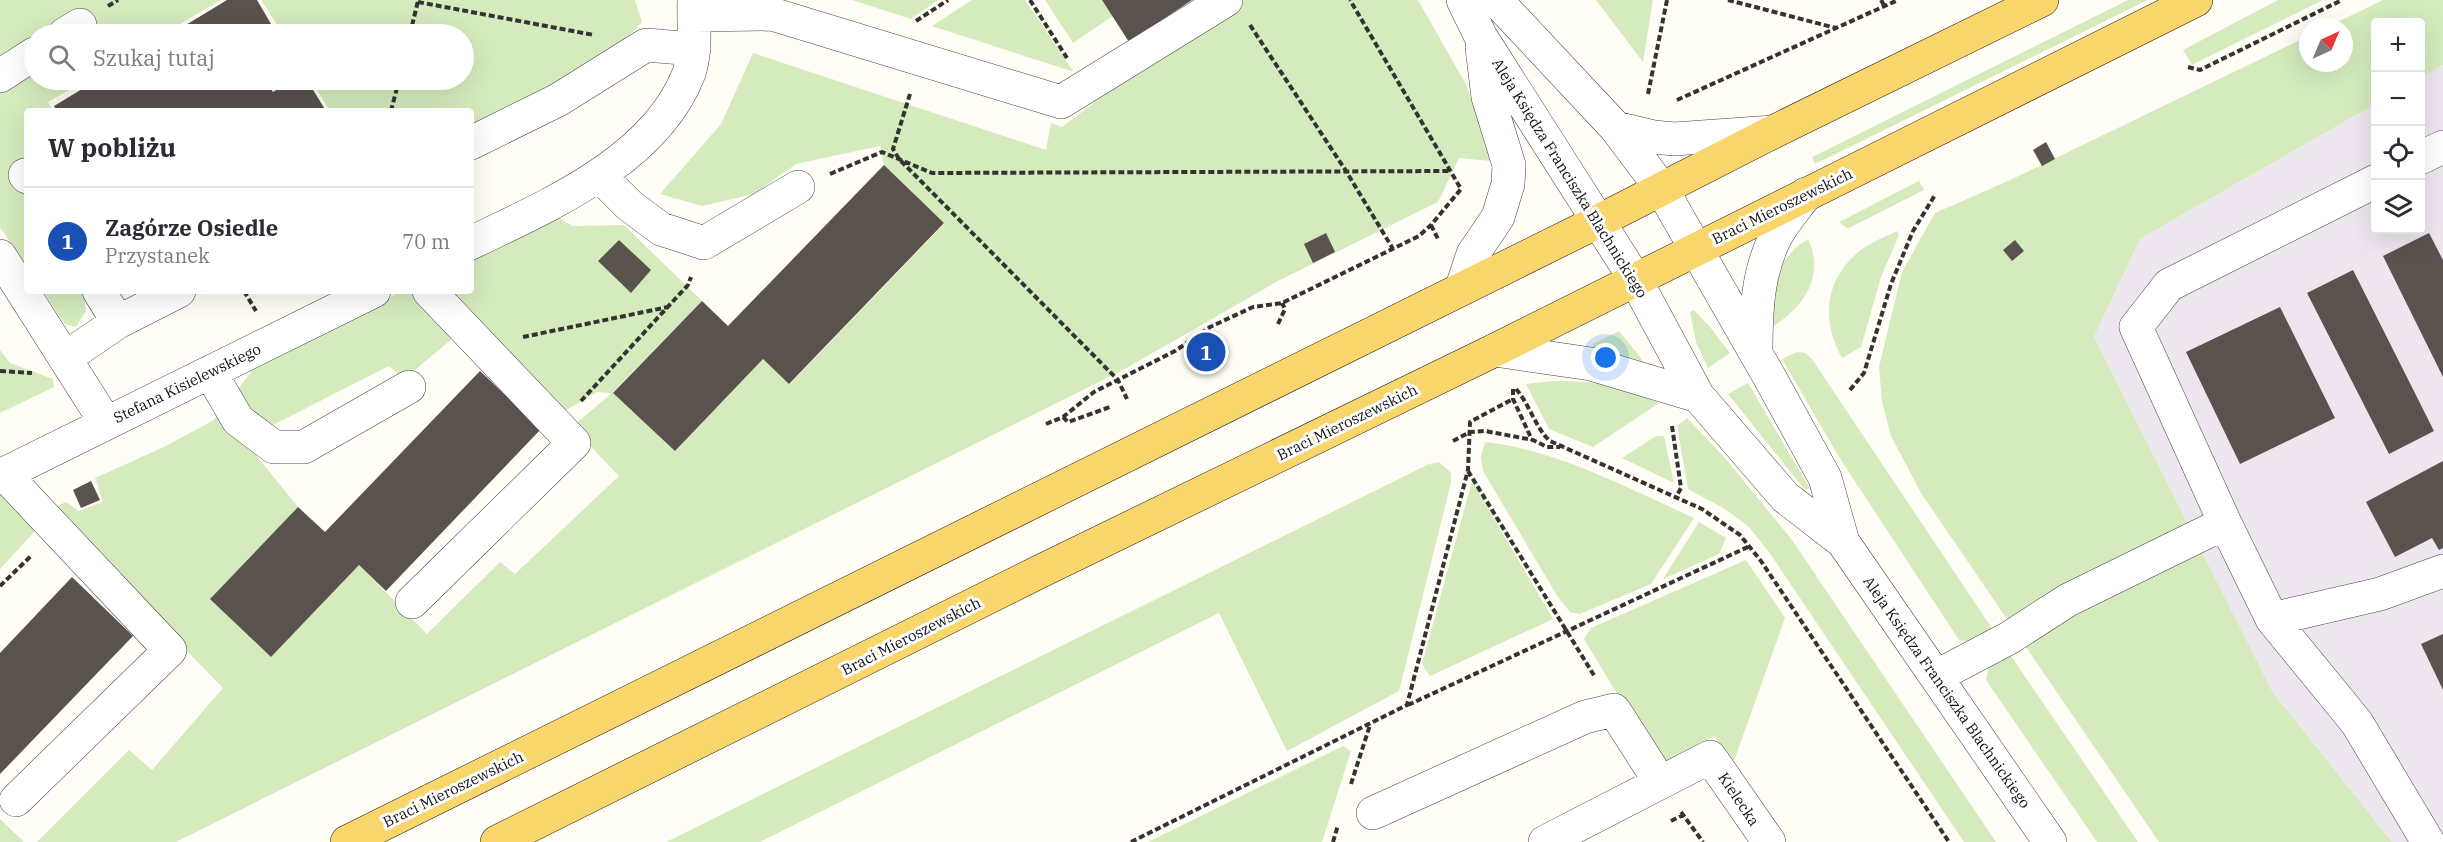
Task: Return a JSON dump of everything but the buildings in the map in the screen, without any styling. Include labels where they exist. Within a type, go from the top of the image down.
[{"type":"main road","name":"Braci Mieroszewskich","points":[[347,842],[2042,0]]},
{"type":"main road","name":"Braci Mieroszewskich","points":[[497,842],[1041,571],[1495,350],[2196,0]]},
{"type":"street","points":[[474,242],[564,197],[599,176],[646,137],[677,98],[689,71],[694,49],[694,7],[776,7],[1061,102],[1226,0]]},
{"type":"street","name":"Aleja Księdza Franciszka Blachnickiego","points":[[1463,0],[1481,37],[1635,279],[1698,396],[1785,497],[1843,542],[2050,842]]},
{"type":"street","name":"Aleja Księdza Franciszka Blachnickiego","points":[[1496,0],[1616,128],[1661,188],[1697,248],[1824,478],[1843,542]]},
{"type":"street","points":[[1462,287],[1473,254],[1498,217],[1508,184],[1509,165],[1488,96],[1481,37]]},
{"type":"street","points":[[474,142],[558,100],[646,45],[694,49]]},
{"type":"street","points":[[0,76],[24,60]]},
{"type":"street","points":[[1616,128],[1674,139],[1773,132]]},
{"type":"street","points":[[2425,156],[2443,147]]},
{"type":"street","points":[[599,176],[629,205],[661,230],[704,243],[798,187]]},
{"type":"street","points":[[2371,184],[2169,285],[2136,327],[2225,523],[2272,619],[2357,723],[2428,842]]},
{"type":"street","points":[[1756,355],[1756,306],[1763,267],[1777,235],[1806,194]]},
{"type":"street","points":[[0,256],[24,293]]},
{"type":"street","points":[[25,294],[106,423]]},
{"type":"street","points":[[101,294],[118,322]]},
{"type":"street","points":[[66,358],[118,322],[173,294]]},
{"type":"street","name":"Stefana Kisielewskiego","points":[[2,475],[368,294]]},
{"type":"street","points":[[412,602],[574,443],[432,294]]},
{"type":"street","points":[[1495,350],[1591,364],[1698,396]]},
{"type":"street","points":[[210,372],[238,420],[273,447],[304,447],[410,387]]},
{"type":"street","points":[[2,475],[170,650],[16,800]]},
{"type":"street","points":[[1937,676],[2009,638],[2067,600],[2225,523]]},
{"type":"street","points":[[2272,619],[2380,594],[2443,571]]},
{"type":"street","points":[[1373,813],[1585,717],[1614,710],[1660,782],[1545,842]]},
{"type":"street","name":"Kielecka","points":[[1660,782],[1710,756],[1769,842]]},
{"type":"path","points":[[1030,0],[1085,87]]},
{"type":"path","points":[[1046,424],[1063,417],[1087,397],[1175,351],[1203,332],[1242,311],[1282,303],[1419,236],[1461,189],[1350,0]]},
{"type":"path","points":[[1648,94],[1667,0]]},
{"type":"path","points":[[1728,0],[1837,28]]},
{"type":"path","points":[[1881,0],[1885,7]]},
{"type":"path","points":[[1672,102],[1898,0]]},
{"type":"path","points":[[2188,67],[2200,70],[2342,0]]},
{"type":"path","points":[[412,24],[418,1],[646,45]]},
{"type":"path","points":[[1252,27],[1346,171],[1393,249]]},
{"type":"path","points":[[392,108],[396,90]]},
{"type":"path","points":[[908,100],[893,149],[899,159],[1118,380],[1126,399]]},
{"type":"path","points":[[798,187],[882,153],[932,173],[1450,171]]},
{"type":"path","points":[[1850,390],[1864,373],[1891,284],[1913,231],[1935,195]]},
{"type":"path","points":[[558,425],[688,285],[704,243]]},
{"type":"path","points":[[1278,324],[1285,309],[1282,303]]},
{"type":"path","points":[[481,346],[668,307]]},
{"type":"path","points":[[1533,440],[1513,399],[1513,387],[1527,403],[1545,437],[1561,447],[1676,497],[1723,522],[1740,535],[1750,546],[1949,842]]},
{"type":"path","points":[[1407,705],[1468,470],[1470,422],[1513,399]]},
{"type":"path","points":[[1063,417],[1068,422],[1110,407]]},
{"type":"path","points":[[1672,424],[1681,488],[1676,497]]},
{"type":"path","points":[[1453,441],[1470,432],[1485,431],[1533,440],[1547,447],[1561,447]]},
{"type":"path","points":[[1468,470],[1614,710]]},
{"type":"path","points":[[0,586],[57,530]]},
{"type":"path","points":[[1131,842],[1407,705],[1750,546]]},
{"type":"shaded area","points":[[2443,65],[2443,842],[2392,842],[2272,691],[2094,337],[2140,239],[2371,106],[2371,234],[2425,234],[2425,76]]},
{"type":"green space","points":[[0,0],[221,0],[180,24],[24,24],[24,90],[69,90],[48,102],[51,108],[24,108],[24,263],[0,227]]},
{"type":"green space","points":[[261,0],[635,0],[642,22],[616,49],[474,127],[474,108],[328,108],[317,90],[474,90],[474,24],[277,24]]},
{"type":"green space","points":[[852,0],[938,0],[911,19]]},
{"type":"green space","points":[[972,0],[1025,0],[1074,72],[932,26]]},
{"type":"green space","points":[[1045,0],[1102,0],[1113,16],[1073,43]]},
{"type":"green space","points":[[1220,0],[1418,0],[1467,86],[1491,161],[1459,158],[1438,202],[1278,281],[1123,370],[176,842],[37,842],[129,750],[152,770],[223,688],[49,510],[66,502],[79,511],[103,502],[95,478],[164,447],[214,420],[258,363],[396,294],[474,294],[474,255],[554,215],[573,226],[624,225],[702,301],[613,392],[675,451],[763,359],[790,384],[944,224],[884,165],[880,146],[796,164],[754,194],[702,206],[660,194],[721,124],[753,53],[1046,150],[1051,123],[1062,127],[1221,6]],"holes":[[[470,324],[563,412],[597,392],[612,393],[572,427],[619,476],[515,574],[500,562],[427,634],[359,565],[271,657],[211,598],[298,507],[256,455],[269,427],[389,366],[404,379]]]},
{"type":"green space","points":[[1596,0],[1653,0],[1643,62]]},
{"type":"green space","points":[[2128,0],[2148,0],[1815,164],[1812,157]]},
{"type":"green space","points":[[2278,0],[2323,0],[2192,65],[2183,50]]},
{"type":"green space","points":[[2383,0],[2443,0],[2443,65],[2425,76],[2425,18],[2371,18],[2371,106],[2140,239],[2094,337],[2272,691],[2392,842],[2159,842],[1921,493],[1891,436],[1882,402],[1879,367],[1902,272],[1935,213],[2008,181],[2299,40],[2299,72],[2353,72],[2353,18],[2346,18]]},
{"type":"green space","points":[[1919,181],[1924,190],[1851,227],[1847,228],[1839,222]]},
{"type":"green space","points":[[1897,231],[1899,235],[1881,277],[1861,347],[1842,358],[1835,344],[1829,315],[1833,287],[1839,274],[1861,250]]},
{"type":"green space","points":[[1808,239],[1813,253],[1814,267],[1807,292],[1791,313],[1768,329],[1778,268],[1796,247]]},
{"type":"green space","points":[[45,294],[83,294],[86,311],[76,327],[65,324]]},
{"type":"green space","points":[[1694,310],[1730,353],[1708,368],[1696,342],[1690,312]]},
{"type":"green space","points":[[1619,331],[1641,358],[1643,362],[1640,367],[1591,353],[1593,344]]},
{"type":"green space","points":[[0,350],[10,363],[53,379],[54,387],[0,413]]},
{"type":"green space","points":[[1797,352],[1805,353],[1812,359],[1993,630],[1974,643],[1959,640],[1839,457],[1782,359]]},
{"type":"green space","points":[[1555,381],[1609,385],[1659,403],[1593,447],[1549,429],[1526,384]]},
{"type":"green space","points":[[1748,383],[1809,487],[1808,489],[1804,489],[1728,394]]},
{"type":"green space","points":[[1687,418],[1725,458],[1792,540],[1996,842],[1964,842],[1769,552],[1748,526],[1725,509],[1688,489],[1677,426]]},
{"type":"green space","points":[[1656,436],[1664,436],[1674,483],[1622,458]]},
{"type":"green space","points":[[1485,442],[1511,446],[1565,461],[1694,518],[1651,584],[1580,614],[1570,612],[1558,597],[1483,471],[1481,457]]},
{"type":"green space","points":[[1439,462],[1451,473],[1451,482],[1399,691],[1287,751],[1219,613],[760,842],[666,842],[1429,464]]},
{"type":"green space","points":[[1472,481],[1553,619],[1430,676],[1422,664]]},
{"type":"green space","points":[[0,493],[49,516],[0,569]]},
{"type":"green space","points":[[1699,522],[1726,538],[1719,554],[1663,579]]},
{"type":"green space","points":[[1746,560],[1785,618],[1734,761],[1714,736],[1660,765],[1584,639],[1591,628]]},
{"type":"green space","points":[[2009,653],[2138,842],[2097,842],[1986,680],[1989,665]]},
{"type":"green space","points":[[1343,746],[1351,751],[1322,842],[1148,842]]},
{"type":"green space","points":[[0,819],[24,842],[0,842]]},
{"type":"place","name":"Zagórze Osiedle","points":[[1206,352]]}]
